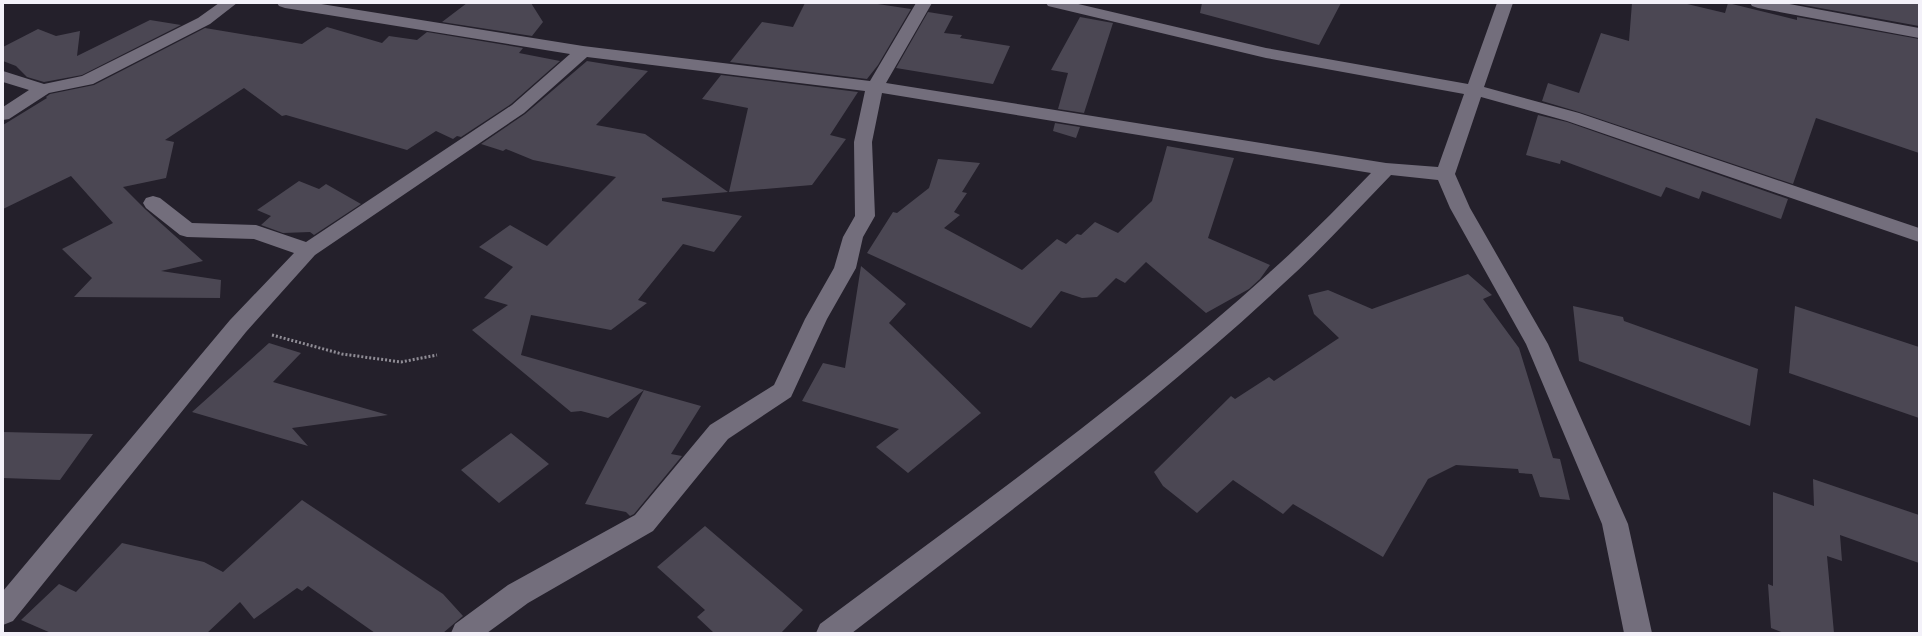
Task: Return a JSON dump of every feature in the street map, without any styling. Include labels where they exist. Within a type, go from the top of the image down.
[{"type":"street","points":[[3,115],[43,89],[87,80],[204,21],[229,3]]},
{"type":"street","points":[[285,3],[584,51],[875,87],[1386,169],[1445,174]]},
{"type":"street","points":[[465,633],[518,594],[644,523],[719,432],[783,391],[816,319],[845,268],[853,237],[865,216],[865,169],[863,142],[875,87],[924,3]]},
{"type":"street","points":[[1054,3],[1266,53],[1474,90],[1573,117],[1919,235]]},
{"type":"street","points":[[1506,3],[1445,174],[1460,208],[1538,344],[1615,524],[1638,633]]},
{"type":"street","points":[[1758,3],[1919,33]]},
{"type":"street","points":[[3,612],[238,326],[308,250],[518,109],[584,51]]},
{"type":"street","points":[[3,76],[43,89]]},
{"type":"street","points":[[830,633],[1078,445],[1259,294],[1308,249],[1386,169]]},
{"type":"street","points":[[153,203],[188,230],[256,232],[308,250]]},
{"type":"path","points":[[238,326],[342,354],[401,362],[437,355]]},
{"type":"building","points":[[467,3],[531,3],[543,22],[532,36],[442,22]]},
{"type":"building","points":[[805,3],[871,3],[911,9],[878,65],[867,79],[730,62],[762,22],[793,27]]},
{"type":"building","points":[[1202,3],[1341,3],[1319,45],[1200,13]]},
{"type":"building","points":[[1632,3],[1683,3],[1725,13],[1728,3],[1797,20],[1797,17],[1919,39],[1919,153],[1816,118],[1793,184],[1542,101],[1548,83],[1579,93],[1601,33],[1629,41]]},
{"type":"building","points":[[1919,3],[1919,26],[1798,4]]},
{"type":"building","points":[[928,12],[953,16],[944,33],[962,35],[960,38],[1010,46],[993,84],[896,68]]},
{"type":"building","points":[[1080,17],[1113,23],[1084,113],[1058,109],[1068,73],[1051,70]]},
{"type":"building","points":[[150,20],[181,25],[82,75],[44,82],[27,77],[16,66],[3,61],[3,47],[38,29],[56,36],[80,31],[77,56]]},
{"type":"building","points":[[327,27],[382,43],[389,36],[417,40],[427,32],[523,48],[519,53],[560,61],[511,104],[461,137],[457,136],[453,139],[436,131],[407,150],[286,115],[282,116],[244,88],[165,140],[174,142],[166,178],[123,187],[145,209],[203,261],[161,271],[221,280],[220,298],[74,297],[92,278],[62,249],[113,223],[71,176],[3,209],[3,125],[47,98],[46,97],[50,94],[94,85],[205,28],[302,44]]},
{"type":"building","points":[[587,61],[648,71],[596,125],[645,134],[728,192],[662,198],[662,201],[742,216],[714,252],[683,244],[638,300],[647,303],[611,330],[531,315],[521,355],[644,390],[608,418],[581,411],[571,412],[472,330],[508,305],[484,298],[513,267],[479,247],[510,225],[547,246],[616,177],[533,160],[506,149],[503,151],[481,144],[525,114]]},
{"type":"building","points":[[721,75],[858,92],[830,135],[846,139],[812,185],[729,192],[748,108],[702,99]]},
{"type":"building","points":[[1538,115],[1567,122],[1788,199],[1781,219],[1702,191],[1699,199],[1666,187],[1661,197],[1561,160],[1560,164],[1526,155]]},
{"type":"building","points":[[1055,123],[1080,127],[1076,138],[1053,131]]},
{"type":"building","points":[[1167,146],[1234,158],[1208,238],[1270,265],[1260,279],[1249,289],[1206,313],[1146,262],[1125,283],[1116,278],[1097,297],[1082,298],[1061,291],[1031,328],[867,253],[893,212],[897,213],[929,188],[938,159],[980,163],[962,192],[967,193],[954,212],[960,215],[944,228],[1022,270],[1057,239],[1066,244],[1077,234],[1081,235],[1095,222],[1118,233],[1152,201]]},
{"type":"building","points":[[299,181],[319,189],[326,184],[361,204],[314,235],[310,232],[283,233],[261,225],[271,216],[257,210]]},
{"type":"building","points":[[861,266],[906,304],[889,323],[981,413],[908,473],[876,447],[899,429],[802,401],[823,363],[845,368]]},
{"type":"building","points":[[1468,274],[1492,295],[1483,299],[1519,348],[1553,458],[1560,459],[1570,500],[1540,497],[1532,474],[1519,473],[1518,469],[1456,465],[1428,479],[1383,557],[1293,504],[1283,514],[1233,480],[1197,513],[1163,486],[1154,472],[1231,396],[1235,399],[1269,377],[1274,381],[1339,338],[1314,314],[1308,295],[1328,290],[1372,309]]},
{"type":"building","points":[[1573,306],[1623,317],[1624,321],[1758,369],[1750,426],[1579,361]]},
{"type":"building","points":[[1795,306],[1919,347],[1919,418],[1789,373]]},
{"type":"building","points":[[269,343],[301,353],[273,382],[388,415],[292,428],[308,446],[192,412]]},
{"type":"building","points":[[644,390],[701,406],[671,454],[682,456],[634,514],[630,516],[626,512],[585,504]]},
{"type":"building","points":[[3,432],[93,434],[60,480],[3,478]]},
{"type":"building","points":[[511,433],[549,464],[499,503],[461,470]]},
{"type":"building","points":[[1813,479],[1919,515],[1919,563],[1840,535],[1842,561],[1827,556],[1834,633],[1784,633],[1771,628],[1768,584],[1773,586],[1773,492],[1814,506]]},
{"type":"building","points":[[302,500],[443,594],[463,616],[443,633],[375,633],[308,586],[302,591],[297,588],[254,619],[240,602],[207,633],[51,633],[21,620],[59,584],[76,592],[122,543],[204,562],[223,572]]},
{"type":"building","points":[[705,526],[803,610],[781,633],[714,633],[697,617],[705,610],[657,567]]}]
